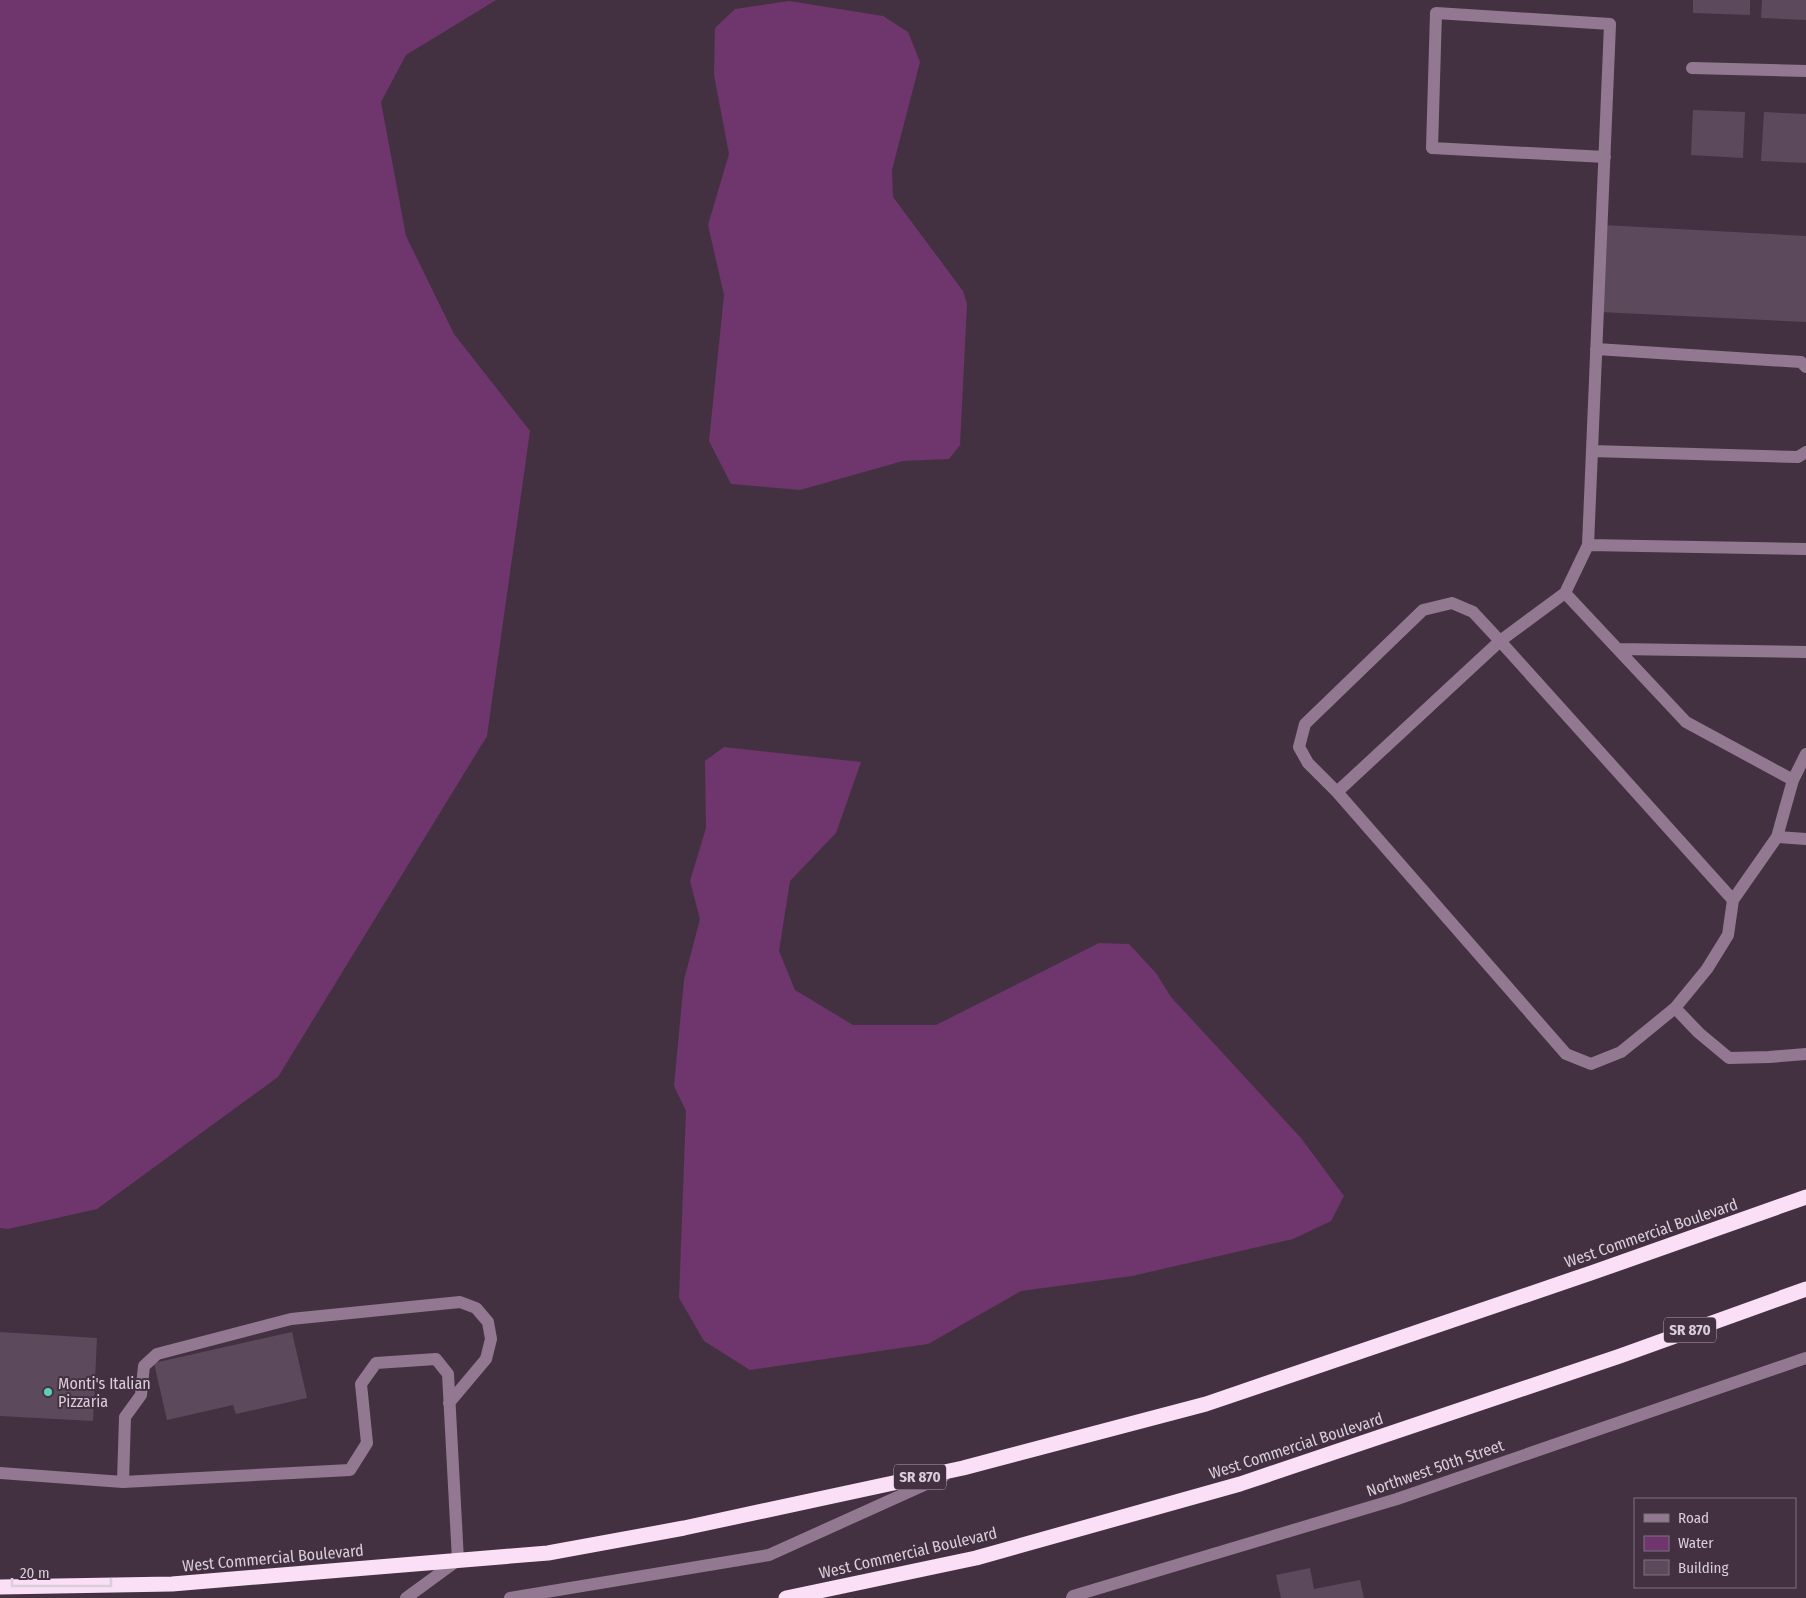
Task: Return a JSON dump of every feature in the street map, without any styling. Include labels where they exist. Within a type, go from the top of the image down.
[{"type":"highway","name":"West Commercial Boulevard","points":[[0,1587],[172,1584],[548,1553],[684,1528],[963,1468],[1206,1404],[1582,1276],[1806,1197]]},
{"type":"highway","name":"West Commercial Boulevard","points":[[786,1598],[976,1558],[1240,1484],[1602,1362],[1806,1289]]},
{"type":"street","points":[[1337,792],[1500,641],[1565,592],[1588,546],[1605,157],[1610,24],[1436,13],[1432,148],[1605,157]]},
{"type":"street","points":[[1692,68],[1806,71]]},
{"type":"street","points":[[1596,349],[1802,362],[1806,367]]},
{"type":"street","points":[[1592,451],[1798,457],[1806,452]]},
{"type":"street","points":[[1588,546],[1806,549]]},
{"type":"street","points":[[1565,592],[1686,722],[1794,780]]},
{"type":"street","points":[[1733,900],[1473,612],[1452,603],[1423,610],[1305,724],[1299,747],[1308,763],[1337,792],[1566,1054],[1591,1064],[1621,1052],[1675,1008],[1707,969],[1728,935],[1733,900],[1777,838],[1794,780],[1806,754]]},
{"type":"street","points":[[1618,649],[1806,652]]},
{"type":"street","points":[[1777,838],[1806,839]]},
{"type":"street","points":[[1675,1008],[1699,1033],[1729,1058],[1806,1054]]},
{"type":"street","points":[[123,1482],[126,1417],[141,1395],[144,1366],[156,1354],[291,1320],[460,1302],[476,1308],[488,1322],[491,1340],[486,1359],[449,1403]]},
{"type":"street","name":"Northwest 50th Street","points":[[1072,1598],[1073,1596],[1122,1580],[1397,1499],[1806,1358]]},
{"type":"street","points":[[0,1473],[123,1482],[350,1470],[367,1443],[361,1384],[376,1363],[436,1359],[448,1374],[458,1560],[406,1598]]},
{"type":"street","name":"West Commercial Boulevard","points":[[510,1598],[769,1555],[963,1468]]},
{"type":"water","points":[[0,0],[496,0],[406,55],[381,102],[406,236],[454,334],[530,431],[487,736],[278,1077],[97,1209],[8,1229],[0,1228]]},
{"type":"water","points":[[789,1],[883,16],[908,32],[920,62],[892,170],[893,197],[963,291],[967,304],[960,445],[949,459],[903,461],[800,490],[731,484],[709,441],[724,295],[708,225],[729,154],[714,75],[715,28],[735,9]]},
{"type":"water","points":[[724,747],[861,762],[836,833],[790,881],[779,951],[795,990],[853,1025],[936,1025],[1099,943],[1129,944],[1156,973],[1171,997],[1301,1138],[1344,1196],[1331,1221],[1293,1239],[1132,1276],[1021,1291],[928,1344],[750,1370],[704,1341],[679,1298],[686,1111],[674,1086],[684,980],[700,919],[690,881],[706,828],[705,761]]},
{"type":"building","points":[[1693,0],[1750,0],[1750,15],[1693,13]]},
{"type":"building","points":[[1762,0],[1806,0],[1806,20],[1761,18]]},
{"type":"building","points":[[1693,110],[1745,112],[1743,158],[1691,155]]},
{"type":"building","points":[[1764,112],[1806,114],[1806,163],[1761,161]]},
{"type":"building","points":[[1604,225],[1806,236],[1806,322],[1600,312]]},
{"type":"building","points":[[0,1332],[97,1338],[93,1421],[0,1416]]},
{"type":"building","points":[[292,1332],[307,1398],[236,1414],[233,1405],[167,1420],[154,1363]]},
{"type":"building","points":[[1310,1568],[1314,1589],[1360,1580],[1364,1598],[1281,1598],[1276,1575]]},
{"type":"place","name":"Monti's Italian Pizzaria","points":[[48,1392]]}]
